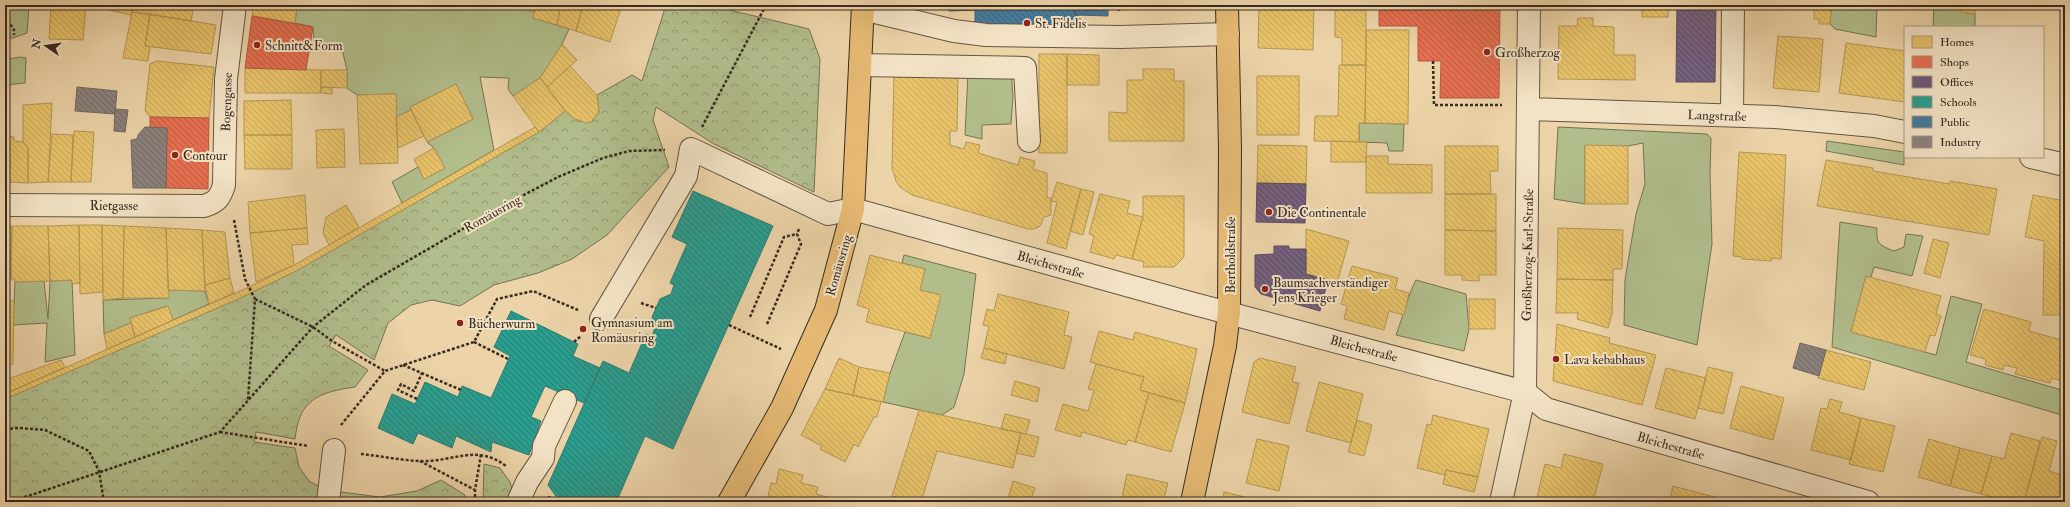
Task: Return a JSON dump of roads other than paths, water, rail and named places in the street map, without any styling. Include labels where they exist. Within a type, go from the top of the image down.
[{"type":"main road","name":"Bertholdstraße","points":[[1192,502],[1225,346],[1229,312],[1230,149],[1227,5]]},
{"type":"main road","name":"Romäusring","points":[[729,502],[782,408],[826,310],[854,209],[863,7]]},
{"type":"street","name":"Bogengasse","points":[[220,198],[224,185],[226,79],[235,5]]},
{"type":"street","name":"Großherzog-Karl-Straße","points":[[1501,502],[1525,392],[1529,5]]},
{"type":"street","points":[[1732,116],[1733,5]]},
{"type":"street","points":[[863,7],[954,31],[986,35],[1120,37],[1228,34]]},
{"type":"street","points":[[860,64],[1025,68],[1029,141]]},
{"type":"street","name":"Langstraße","points":[[1529,107],[1775,117],[1874,126],[1904,132]]},
{"type":"street","points":[[601,319],[686,176],[691,149],[828,214],[854,209]]},
{"type":"street","points":[[2035,158],[2065,165]]},
{"type":"street","name":"Rietgasse","points":[[5,205],[204,206],[214,203],[220,198]]},
{"type":"street","name":"Bleichestraße","points":[[854,209],[1525,392],[1546,409],[1868,502]]},
{"type":"street","points":[[518,502],[527,482],[543,458],[544,446],[565,401]]},
{"type":"street","points":[[328,449],[328,502]]},
{"type":"place","name":"St. Fidelis","points":[[1027,23]]},
{"type":"place","name":"Schnitt&Form","points":[[257,45]]},
{"type":"place","name":"Großherzog","points":[[1487,52]]},
{"type":"place","name":"Contour","points":[[175,155]]},
{"type":"place","name":"Die Continentale","points":[[1269,212]]},
{"type":"place","name":"Baumsachverständiger Jens Krieger","points":[[1265,289]]},
{"type":"place","name":"Bücherwurm","points":[[460,323]]},
{"type":"place","name":"Gymnasium am Romäusring","points":[[583,329]]},
{"type":"place","name":"Lava kebabhaus","points":[[1556,359]]}]
